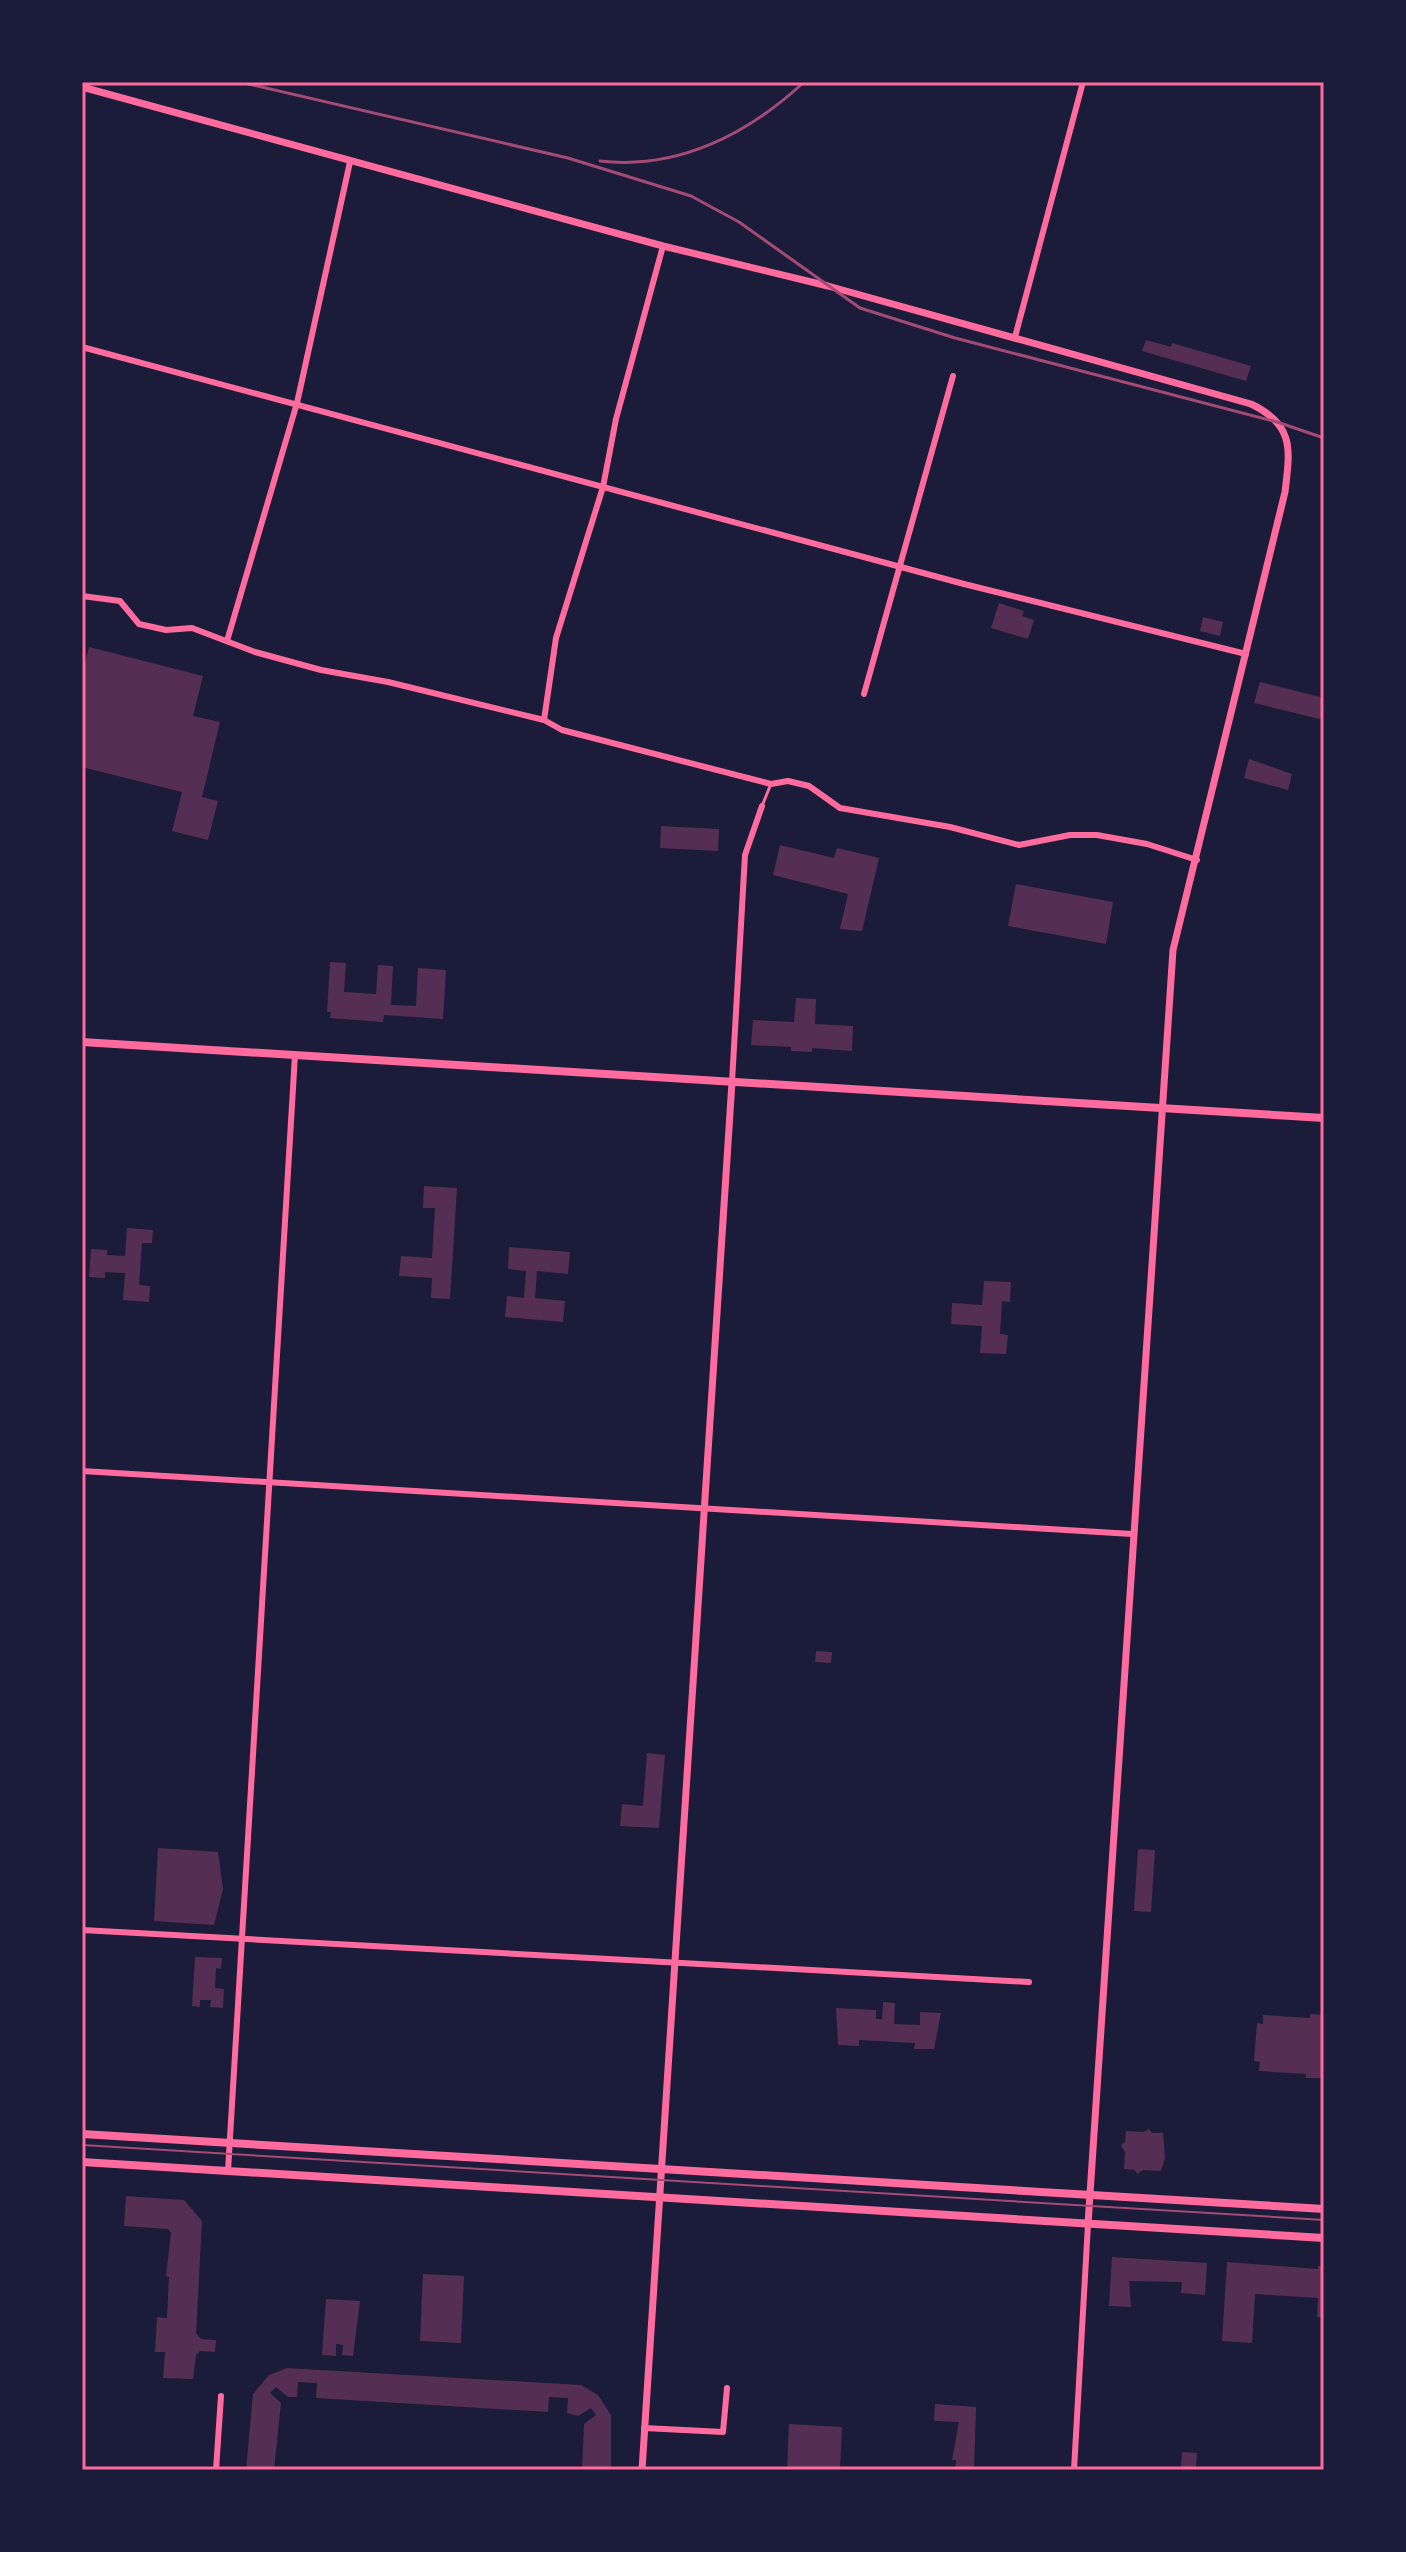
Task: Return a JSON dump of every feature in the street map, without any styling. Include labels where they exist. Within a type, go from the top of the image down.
[{"type":"main road","points":[[82,1042],[1324,1118]]},
{"type":"main road","points":[[82,2134],[1324,2209]]},
{"type":"main road","points":[[82,2162],[1324,2238]]},
{"type":"street","points":[[1015,337],[1083,82]]},
{"type":"street","points":[[82,87],[663,246],[1015,337],[1251,404],[1277,422],[1290,451],[1285,492],[1197,860],[1187,880],[1173,950],[1132,1534],[1074,2470]]},
{"type":"street","points":[[227,641],[297,403],[350,162]]},
{"type":"street","points":[[544,720],[556,638],[603,487],[616,419],[663,246]]},
{"type":"street","points":[[82,347],[898,565],[1246,654]]},
{"type":"street","points":[[864,694],[953,376]]},
{"type":"street","points":[[82,596],[120,601],[139,624],[166,630],[192,628],[321,670],[388,682],[544,720],[562,730],[771,784],[788,781],[809,786],[840,808],[950,827],[1019,845],[1070,835],[1097,835],[1147,844],[1197,860]]},
{"type":"street","points":[[642,2470],[745,855],[762,806]]},
{"type":"street","points":[[228,2171],[295,1055]]},
{"type":"street","points":[[82,1471],[1132,1534]]},
{"type":"street","points":[[82,1930],[1029,1982]]},
{"type":"street","points":[[644,2428],[723,2432],[727,2388]]},
{"type":"street","points":[[216,2470],[221,2396]]},
{"type":"lane","points":[[762,806],[771,784]]},
{"type":"building","points":[[1146,340],[1171,347],[1172,343],[1251,366],[1246,381],[1142,351]]},
{"type":"building","points":[[999,603],[1024,611],[1022,616],[1034,620],[1028,639],[991,628]]},
{"type":"building","points":[[1203,617],[1223,622],[1220,636],[1200,631]]},
{"type":"building","points":[[89,647],[203,676],[193,716],[220,722],[202,797],[218,801],[208,840],[172,831],[182,792],[82,767],[82,676]]},
{"type":"building","points":[[1260,682],[1324,698],[1324,720],[1254,703]]},
{"type":"building","points":[[1249,759],[1292,774],[1288,790],[1244,778]]},
{"type":"building","points":[[661,826],[719,829],[718,851],[660,848]]},
{"type":"building","points":[[780,845],[834,858],[837,848],[879,858],[862,931],[840,929],[848,894],[773,875]]},
{"type":"building","points":[[1016,884],[1113,902],[1106,944],[1008,926]]},
{"type":"building","points":[[330,962],[346,963],[344,992],[376,994],[378,965],[393,966],[391,1005],[416,1006],[418,968],[446,970],[443,1019],[384,1015],[383,1022],[330,1018],[331,1012],[327,1012]]},
{"type":"building","points":[[796,998],[816,999],[815,1024],[853,1026],[852,1051],[812,1048],[812,1052],[791,1051],[791,1047],[751,1045],[753,1020],[794,1022]]},
{"type":"building","points":[[424,1186],[457,1188],[450,1299],[431,1298],[432,1278],[399,1276],[401,1256],[432,1258],[435,1208],[423,1208]]},
{"type":"building","points":[[127,1228],[153,1230],[152,1243],[142,1243],[139,1285],[150,1286],[149,1302],[123,1300],[125,1273],[105,1272],[105,1278],[89,1277],[91,1249],[107,1250],[107,1255],[125,1256]]},
{"type":"building","points":[[509,1247],[570,1252],[568,1274],[537,1271],[535,1298],[565,1301],[563,1322],[505,1317],[507,1296],[524,1298],[526,1271],[508,1269]]},
{"type":"building","points":[[984,1281],[1011,1282],[1010,1302],[1002,1301],[1000,1334],[1008,1335],[1006,1354],[980,1353],[982,1326],[951,1324],[952,1303],[982,1305]]},
{"type":"building","points":[[816,1651],[832,1652],[831,1663],[815,1662]]},
{"type":"building","points":[[647,1753],[665,1755],[659,1828],[620,1826],[622,1804],[643,1806]]},
{"type":"building","points":[[158,1848],[218,1852],[223,1889],[214,1925],[154,1921]]},
{"type":"building","points":[[1138,1849],[1155,1850],[1151,1912],[1134,1911]]},
{"type":"building","points":[[195,1957],[222,1958],[221,1969],[216,1968],[215,1988],[224,1989],[223,2008],[210,2007],[211,2000],[200,2000],[200,2007],[192,2006]]},
{"type":"building","points":[[883,2002],[895,2003],[894,2024],[920,2025],[920,2012],[941,2013],[934,2049],[914,2049],[915,2043],[859,2040],[859,2046],[838,2045],[836,2008],[876,2010],[876,2019],[882,2019]]},
{"type":"building","points":[[1310,2014],[1324,2015],[1324,2075],[1306,2078],[1306,2074],[1259,2071],[1260,2062],[1254,2061],[1257,2023],[1263,2024],[1263,2015],[1310,2018]]},
{"type":"building","points":[[1149,2129],[1152,2133],[1163,2133],[1165,2158],[1161,2171],[1143,2170],[1137,2174],[1135,2170],[1124,2169],[1125,2152],[1121,2145],[1125,2142],[1126,2131],[1143,2132]]},
{"type":"building","points":[[126,2196],[184,2200],[202,2221],[196,2333],[201,2339],[216,2340],[215,2352],[200,2351],[196,2355],[193,2379],[163,2378],[165,2352],[155,2352],[157,2317],[167,2318],[169,2277],[166,2276],[171,2233],[168,2229],[124,2226]]},
{"type":"building","points":[[1112,2257],[1207,2263],[1205,2295],[1181,2293],[1182,2282],[1129,2281],[1131,2307],[1109,2306]]},
{"type":"building","points":[[1227,2262],[1318,2269],[1318,2266],[1324,2266],[1324,2317],[1317,2317],[1318,2298],[1255,2294],[1252,2343],[1222,2341]]},
{"type":"building","points":[[423,2274],[464,2276],[461,2343],[420,2341]]},
{"type":"building","points":[[326,2299],[360,2301],[353,2356],[342,2355],[343,2345],[336,2344],[336,2356],[322,2355]]},
{"type":"building","points":[[287,2368],[581,2385],[598,2395],[611,2415],[611,2470],[582,2470],[584,2424],[596,2415],[591,2408],[578,2416],[567,2413],[568,2398],[549,2397],[548,2412],[316,2398],[317,2383],[298,2382],[297,2397],[288,2397],[276,2387],[270,2393],[281,2403],[274,2470],[246,2470],[253,2394],[269,2375]]},
{"type":"building","points":[[935,2404],[976,2407],[974,2470],[955,2470],[956,2460],[952,2460],[959,2422],[934,2421]]},
{"type":"building","points":[[789,2424],[842,2427],[840,2470],[787,2470]]},
{"type":"building","points":[[1182,2452],[1197,2453],[1196,2467],[1181,2467]]},
{"type":"tram line","points":[[82,2145],[1324,2220]]},
{"type":"railway","points":[[240,82],[568,158],[691,196],[739,222],[860,308],[955,338],[1277,422],[1324,438]]},
{"type":"railway","points":[[600,161],[657,160],[710,144],[759,118],[804,82]]}]
